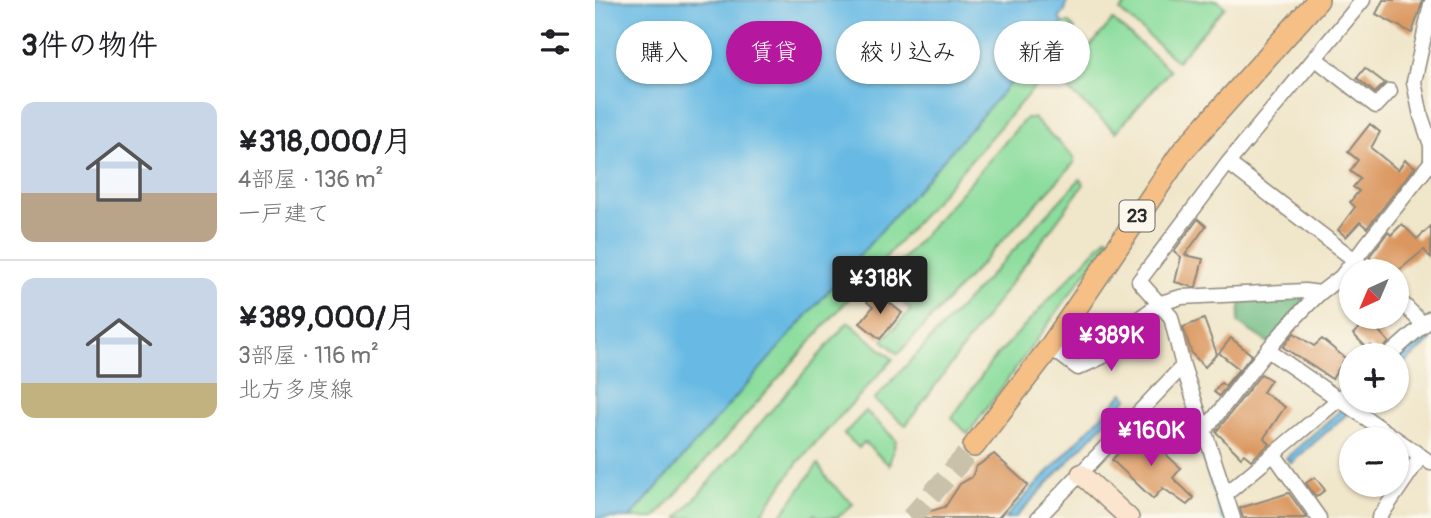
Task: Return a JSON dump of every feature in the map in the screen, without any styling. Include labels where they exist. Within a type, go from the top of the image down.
[{"type":"main road","name":"23","points":[[974,446],[1050,347],[1181,153],[1318,0]]},
{"type":"street","points":[[1233,518],[1183,366],[1171,317],[1139,281],[1228,163],[1363,0]]},
{"type":"street","points":[[1204,431],[1269,351],[1288,322],[1341,277],[1430,162],[1429,127],[1420,116],[1414,82],[1431,4]]},
{"type":"street","points":[[1316,59],[1376,106],[1390,91]]},
{"type":"street","points":[[1228,163],[1355,257]]},
{"type":"street","points":[[1050,347],[1078,368],[1103,357],[1140,318],[1161,303],[1181,297],[1305,291],[1320,293]]},
{"type":"street","points":[[1403,343],[1427,322],[1409,308]]},
{"type":"street","points":[[1269,351],[1339,394]]},
{"type":"street","points":[[1038,518],[1183,366]]},
{"type":"street","points":[[1226,494],[1339,406]]},
{"type":"street","points":[[1366,413],[1426,460],[1379,518]]},
{"type":"street","points":[[1275,456],[1319,518]]},
{"type":"street","points":[[1081,474],[1129,518]]},
{"type":"green space","points":[[1130,0],[1217,0],[1225,7],[1177,61],[1120,11]]},
{"type":"green space","points":[[1113,20],[1170,70],[1116,132],[1061,84],[1090,84],[1090,46]]},
{"type":"green space","points":[[1009,84],[1037,84],[864,282],[848,266]]},
{"type":"green space","points":[[1026,118],[1033,118],[1074,157],[1074,163],[898,354],[883,340],[911,310],[882,283]]},
{"type":"green space","points":[[1080,179],[1084,184],[906,425],[874,400]]},
{"type":"green space","points":[[1107,237],[1110,239],[968,434],[952,418],[992,361]]},
{"type":"green space","points":[[842,273],[858,288],[655,518],[630,518]]},
{"type":"green space","points":[[1308,295],[1270,344],[1238,323],[1241,301]]},
{"type":"green space","points":[[848,322],[893,359],[798,462],[759,518],[678,518]]},
{"type":"green space","points":[[866,411],[896,440],[889,465],[864,442],[859,448],[844,434]]},
{"type":"green space","points":[[818,464],[828,480],[853,504],[837,518],[819,518],[815,514],[811,518],[779,518]]},
{"type":"water","points":[[595,0],[1067,0],[1065,11],[1059,19],[1061,21],[994,21],[994,84],[1010,84],[630,518],[595,518]]},
{"type":"water","points":[[1431,331],[1431,340],[1409,359],[1409,350]]},
{"type":"water","points":[[1123,393],[1128,398],[1015,518],[1005,518]]},
{"type":"water","points":[[1339,412],[1348,413],[1291,463],[1286,458]]},
{"type":"building","points":[[1383,0],[1423,0],[1412,33],[1376,14]]},
{"type":"building","points":[[1365,68],[1385,83],[1375,93],[1357,78]]},
{"type":"building","points":[[1370,124],[1380,132],[1371,148],[1398,170],[1405,160],[1415,167],[1367,228],[1360,222],[1346,237],[1338,230],[1355,207],[1350,202],[1359,191],[1353,187],[1360,179],[1350,171],[1358,160],[1348,152]]},
{"type":"building","points":[[1198,219],[1206,226],[1185,255],[1203,259],[1196,287],[1193,287],[1175,282],[1181,257],[1174,251]]},
{"type":"building","points":[[1402,224],[1417,239],[1431,226],[1431,258],[1424,250],[1409,262],[1409,259],[1369,257],[1388,232],[1391,235]]},
{"type":"building","points":[[876,292],[902,313],[880,339],[860,323],[873,307],[867,302]]},
{"type":"building","points":[[1204,319],[1217,354],[1205,367],[1192,354],[1183,327]]},
{"type":"building","points":[[1358,329],[1377,329],[1389,342],[1362,343],[1353,334]]},
{"type":"building","points":[[1294,333],[1314,346],[1322,339],[1339,353],[1339,368],[1332,379],[1283,347]]},
{"type":"building","points":[[1231,338],[1252,355],[1219,396],[1214,392],[1221,383],[1225,386],[1239,369],[1219,353]]},
{"type":"building","points":[[1261,374],[1271,380],[1263,392],[1285,407],[1264,438],[1270,444],[1251,460],[1244,454],[1241,457],[1216,432]]},
{"type":"building","points":[[1139,430],[1181,468],[1173,478],[1194,498],[1187,505],[1163,488],[1153,499],[1112,460]]},
{"type":"building","points":[[994,454],[1028,485],[998,518],[918,518],[917,515],[945,507],[960,484],[972,477],[976,467]]},
{"type":"building","points":[[1315,477],[1325,490],[1316,497],[1306,483]]},
{"type":"building","points":[[1289,493],[1307,518],[1243,518],[1240,508]]},
{"type":"waterway","points":[[1145,425],[1173,449],[1194,426],[1223,518]]},
{"type":"tunnel","points":[[911,518],[974,446]]}]
